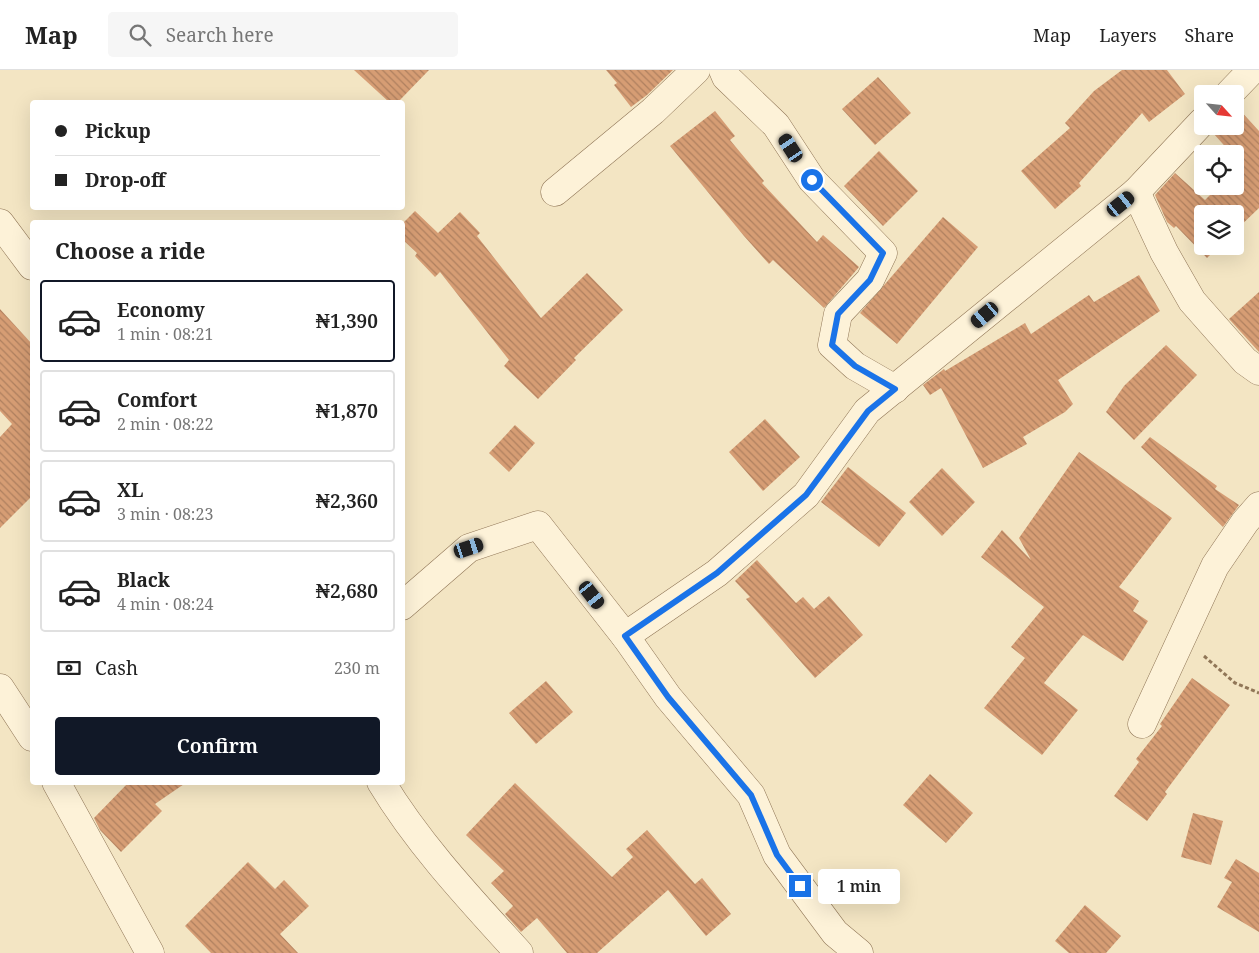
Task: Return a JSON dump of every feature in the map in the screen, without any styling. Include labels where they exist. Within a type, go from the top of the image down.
[{"type":"street","points":[[555,192],[653,111],[696,70]]},
{"type":"street","points":[[723,70],[726,77],[776,126],[812,180],[883,253],[870,280],[838,314],[832,345],[855,366],[895,389]]},
{"type":"street","points":[[1238,85],[1252,70]]},
{"type":"street","points":[[625,636],[717,573],[806,495],[868,411],[1136,192],[1194,130]]},
{"type":"street","points":[[1136,192],[1164,252],[1192,302],[1245,362],[1259,371]]},
{"type":"street","points":[[0,223],[30,263]]},
{"type":"street","points":[[1142,724],[1215,566],[1245,522],[1259,506]]},
{"type":"street","points":[[405,603],[469,548],[538,525],[625,636],[668,697],[751,795],[777,855],[835,933],[859,953]]},
{"type":"street","points":[[0,688],[30,734]]},
{"type":"street","points":[[58,785],[150,953]]},
{"type":"street","points":[[383,785],[400,813],[468,898],[519,953]]},
{"type":"path","points":[[1182,637],[1235,683],[1259,693]]},
{"type":"building","points":[[354,70],[429,70],[400,100],[387,100]]},
{"type":"building","points":[[606,70],[673,70],[647,95],[631,107],[614,85],[617,83]]},
{"type":"building","points":[[1122,70],[1167,70],[1185,94],[1149,122],[1142,113],[1079,183],[1081,186],[1055,209],[1021,171],[1070,128],[1065,123],[1094,91]]},
{"type":"building","points":[[878,77],[911,113],[875,145],[842,109]]},
{"type":"building","points":[[715,111],[735,136],[730,140],[764,181],[762,183],[817,242],[823,235],[859,267],[824,308],[773,260],[769,264],[670,146]]},
{"type":"building","points":[[1244,115],[1259,131],[1259,208],[1244,222],[1244,205],[1194,205],[1194,245],[1176,226],[1174,228],[1167,222],[1155,195],[1175,173],[1194,190],[1194,195],[1199,195],[1205,200],[1210,195],[1244,195],[1244,145],[1224,145],[1215,135],[1244,135]]},
{"type":"building","points":[[879,151],[918,191],[883,226],[844,186]]},
{"type":"building","points":[[415,211],[438,233],[460,212],[480,233],[477,236],[541,318],[587,273],[623,310],[574,358],[576,360],[538,399],[504,366],[509,360],[440,272],[435,277],[415,256],[417,253],[405,242],[405,221]]},
{"type":"building","points":[[943,217],[978,247],[897,344],[860,313]]},
{"type":"building","points":[[1139,275],[1160,311],[1058,380],[1073,404],[1065,412],[1023,437],[1027,444],[983,468],[941,388],[930,395],[923,385],[944,369],[945,371],[1025,323],[1031,334],[1089,295],[1094,302]]},
{"type":"building","points":[[1259,292],[1259,352],[1229,319]]},
{"type":"building","points":[[0,309],[30,342],[30,498],[0,528],[0,437],[12,424],[0,411]]},
{"type":"building","points":[[1166,345],[1197,375],[1134,440],[1106,412],[1124,386]]},
{"type":"building","points":[[765,419],[800,457],[763,491],[729,452]]},
{"type":"building","points":[[515,425],[535,443],[509,472],[489,453]]},
{"type":"building","points":[[1150,437],[1217,486],[1215,489],[1239,505],[1223,527],[1141,447]]},
{"type":"building","points":[[1079,452],[1172,518],[1119,587],[1139,601],[1133,611],[1148,621],[1123,661],[1083,635],[1044,683],[1078,710],[1042,755],[984,708],[1025,658],[1011,647],[1044,607],[981,557],[1002,530],[1031,560],[1019,538]]},
{"type":"building","points":[[848,467],[906,513],[879,547],[821,502]]},
{"type":"building","points":[[942,468],[975,502],[942,536],[909,502]]},
{"type":"building","points":[[757,560],[796,603],[803,597],[814,609],[829,596],[863,635],[815,678],[746,599],[750,597],[735,581]]},
{"type":"building","points":[[1192,678],[1230,705],[1165,792],[1167,794],[1147,821],[1114,796],[1139,762],[1136,759],[1162,726],[1160,724]]},
{"type":"building","points":[[546,681],[573,712],[536,744],[509,713]]},
{"type":"building","points":[[930,774],[973,813],[946,843],[903,805]]},
{"type":"building","points":[[515,783],[612,877],[633,857],[626,849],[647,830],[695,884],[702,878],[731,914],[706,936],[668,890],[597,953],[567,953],[537,918],[521,932],[505,914],[513,906],[491,883],[504,871],[466,835]]},
{"type":"building","points":[[126,785],[183,785],[155,804],[162,811],[121,852],[100,830],[94,818]]},
{"type":"building","points":[[1193,813],[1223,821],[1211,865],[1181,857]]},
{"type":"building","points":[[1236,859],[1259,873],[1259,932],[1217,907],[1232,882],[1224,878]]},
{"type":"building","points":[[248,862],[275,889],[284,880],[309,906],[280,934],[298,953],[211,953],[185,926]]},
{"type":"building","points":[[1085,905],[1121,936],[1106,953],[1069,953],[1055,941]]},
{"type":"route","points":[[800,886],[777,855],[751,795],[668,697],[625,636],[717,573],[806,495],[868,411],[895,389],[855,366],[832,345],[838,314],[870,280],[883,253],[812,180]]}]
